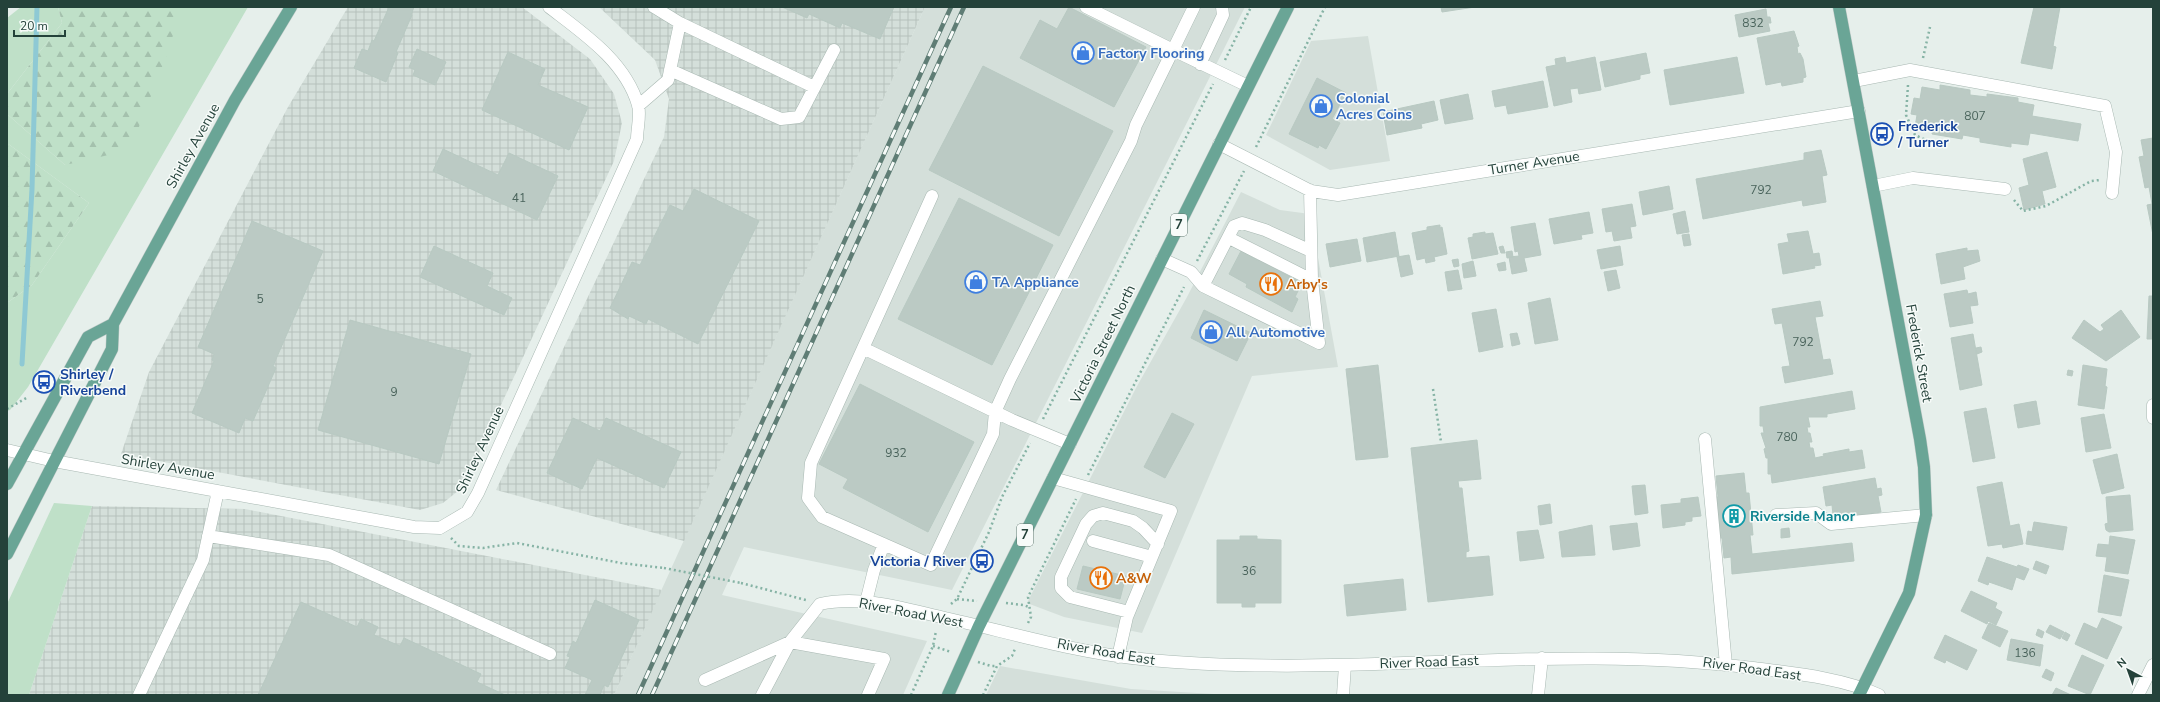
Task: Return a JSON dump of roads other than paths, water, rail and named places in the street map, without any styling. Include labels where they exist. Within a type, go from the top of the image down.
[{"type":"main road","name":"Shirley Avenue","points":[[54,461],[112,350],[113,324],[235,100],[291,7]]},
{"type":"main road","name":"Victoria Street North","points":[[948,695],[979,626],[1288,7]]},
{"type":"main road","name":"Frederick Street","points":[[1839,7],[1860,111],[1920,439],[1924,467],[1926,515],[1909,593],[1861,691]]},
{"type":"main road","points":[[7,484],[88,336],[113,324]]},
{"type":"main road","points":[[7,554],[54,461]]},
{"type":"street","name":"Shirley Avenue","points":[[54,461],[414,527],[440,528],[467,512],[478,493],[637,139],[638,106],[622,71],[592,40],[549,7]]},
{"type":"street","points":[[654,7],[680,23],[814,87]]},
{"type":"street","points":[[1086,7],[1218,73],[1248,86]]},
{"type":"street","points":[[932,196],[811,463],[808,498],[822,517],[931,565],[993,434],[995,412],[1013,372],[1131,141],[1136,125],[1194,7]]},
{"type":"street","points":[[1200,64],[1223,15],[1222,7]]},
{"type":"street","points":[[638,106],[668,80],[680,23]]},
{"type":"street","points":[[670,70],[781,119],[799,117],[834,50]]},
{"type":"street","points":[[1854,81],[1915,71],[2105,106],[2116,152],[2112,193]]},
{"type":"street","name":"Turner Avenue","points":[[1219,144],[1310,190],[1338,194],[1860,111]]},
{"type":"street","points":[[1873,186],[1912,178],[2005,189]]},
{"type":"street","points":[[1162,259],[1191,272],[1204,286],[1319,343],[1312,280],[1310,190]]},
{"type":"street","points":[[1204,286],[1234,226],[1242,223],[1265,230],[1311,251]]},
{"type":"street","points":[[1229,238],[1312,280]]},
{"type":"street","points":[[863,348],[995,412],[1070,444]]},
{"type":"street","points":[[2153,405],[2153,418]]},
{"type":"street","points":[[1704,439],[1726,664]]},
{"type":"street","points":[[7,450],[54,461]]},
{"type":"street","points":[[1053,478],[1171,511],[1129,612],[1118,656]]},
{"type":"street","points":[[139,695],[203,560],[218,491]]},
{"type":"street","points":[[1129,612],[1070,597],[1061,588],[1061,577],[1086,524],[1093,516],[1103,513],[1134,520],[1158,544]]},
{"type":"street","points":[[1776,515],[1816,513],[1831,524],[1926,515]]},
{"type":"street","points":[[208,536],[329,555],[550,654]]},
{"type":"street","points":[[1093,541],[1152,557]]},
{"type":"street","points":[[866,602],[884,544]]},
{"type":"street","name":"River Road West","points":[[790,642],[820,604],[834,601],[866,602],[979,626]]},
{"type":"street","name":"River Road East","points":[[979,626],[1118,656],[1186,664],[1345,665],[1542,658],[1708,662],[1784,672],[1879,695]]},
{"type":"street","points":[[705,680],[790,642],[884,659],[868,695]]},
{"type":"street","points":[[762,695],[790,642]]},
{"type":"street","points":[[1538,695],[1542,658]]},
{"type":"street","points":[[1343,695],[1345,665]]},
{"type":"street","points":[[2138,695],[2153,665]]},
{"type":"waterway","points":[[22,364],[32,189],[37,7]]},
{"type":"railway","points":[[638,695],[951,7]]},
{"type":"railway","points":[[652,695],[964,7]]},
{"type":"place","name":"Factory Flooring","points":[[1083,53]]},
{"type":"place","name":"Colonial Acres Coins","points":[[1321,106]]},
{"type":"place","name":"Frederick / Turner","points":[[1882,134]]},
{"type":"place","name":"TA Appliance","points":[[976,282]]},
{"type":"place","name":"Arby's","points":[[1271,284]]},
{"type":"place","name":"All Automotive","points":[[1211,332]]},
{"type":"place","name":"Shirley / Riverbend","points":[[44,382]]},
{"type":"place","name":"Riverside Manor","points":[[1734,516]]},
{"type":"place","name":"Victoria / River","points":[[982,561]]},
{"type":"place","name":"A&W","points":[[1101,578]]}]
